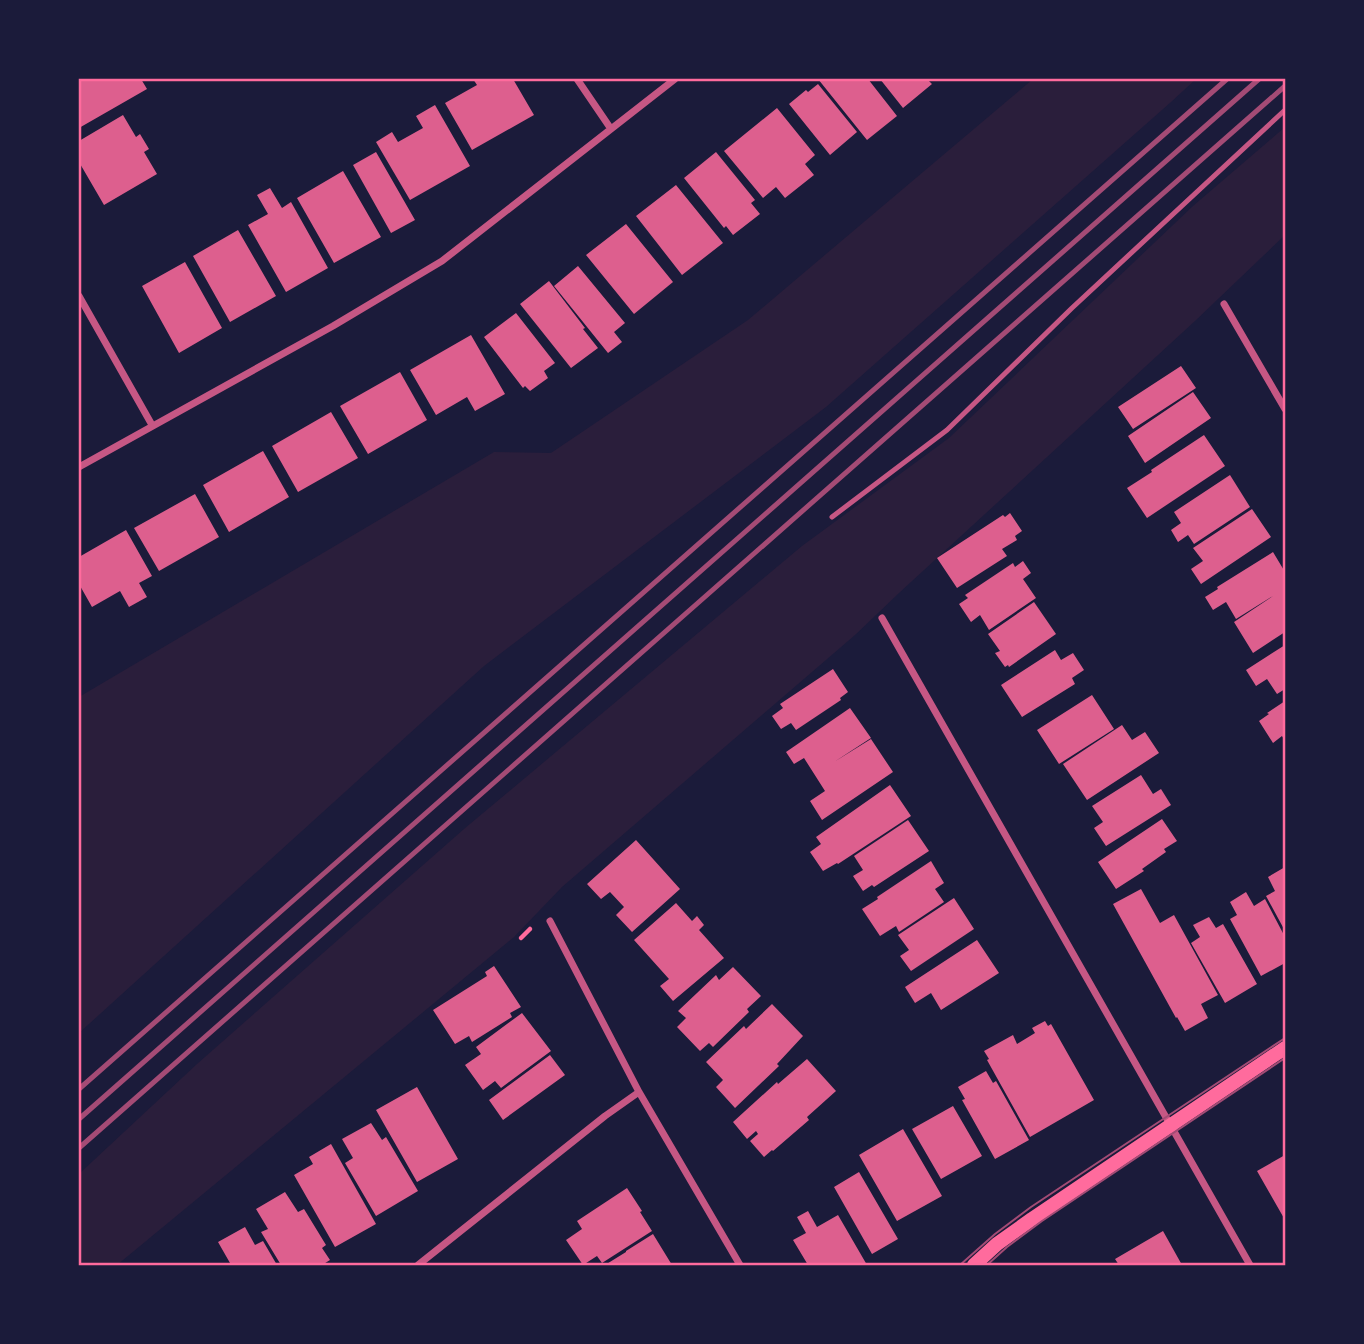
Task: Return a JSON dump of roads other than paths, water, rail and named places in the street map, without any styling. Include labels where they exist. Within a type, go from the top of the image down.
[{"type":"main road","points":[[974,1265],[997,1244],[1032,1219],[1285,1048]]},
{"type":"street","points":[[577,79],[611,128]]},
{"type":"street","points":[[79,467],[333,326],[442,261],[675,79]]},
{"type":"street","points":[[79,296],[152,425]]},
{"type":"street","points":[[1224,304],[1285,409]]},
{"type":"street","points":[[882,618],[1250,1265]]},
{"type":"street","points":[[550,921],[639,1092],[740,1265]]},
{"type":"street","points":[[418,1265],[639,1092]]},
{"type":"lane","points":[[832,517],[947,430],[1072,308],[1285,110]]},
{"type":"tram line","points":[[960,1265],[1031,1207],[1285,1038]]},
{"type":"tram line","points":[[987,1265],[1042,1221],[1285,1058]]},
{"type":"railway","points":[[79,1089],[1227,79]]},
{"type":"railway","points":[[79,1119],[1259,79]]},
{"type":"railway","points":[[79,1148],[1285,86]]}]
